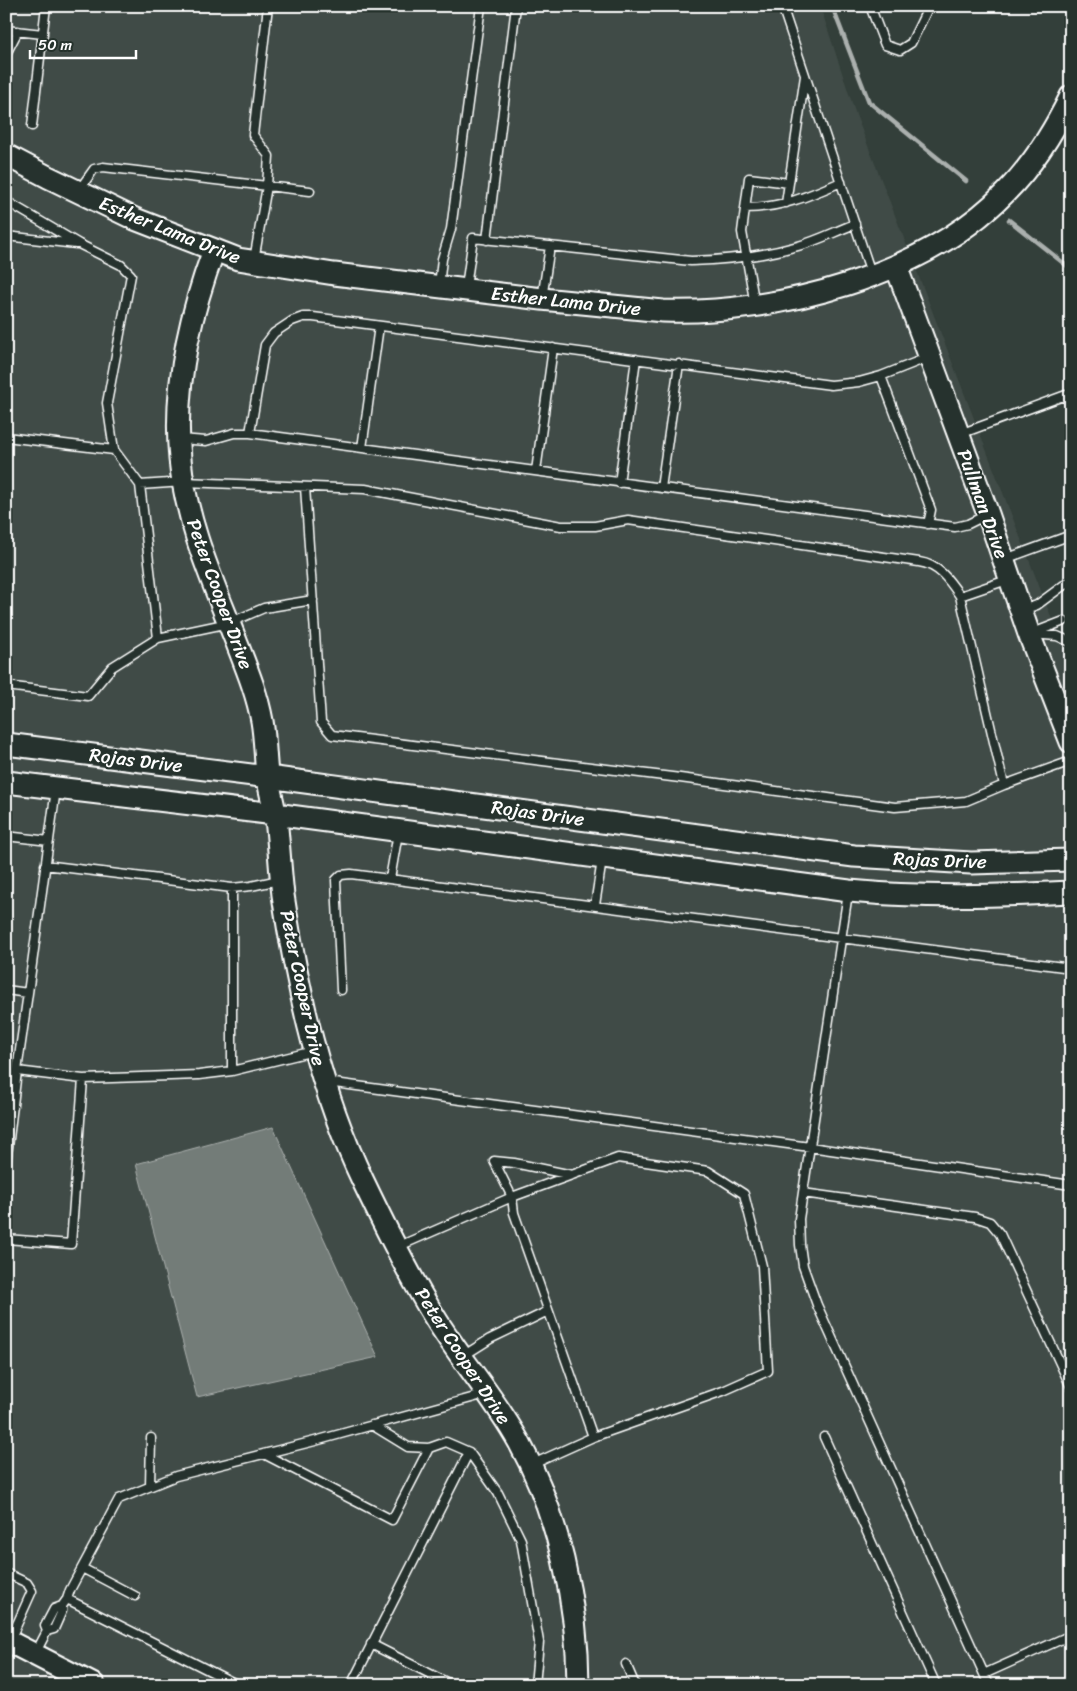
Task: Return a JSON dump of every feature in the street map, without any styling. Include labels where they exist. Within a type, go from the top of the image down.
[{"type":"street","name":"Esther Lama Drive","points":[[6,155],[135,219],[238,259],[334,274],[439,287],[542,299],[690,312],[755,306],[802,297],[872,275],[922,253],[969,223],[1005,193],[1037,155],[1071,96]]},
{"type":"street","name":"Peter Cooper Drive","points":[[214,250],[188,328],[179,402],[180,458],[195,534],[252,681],[262,721],[282,880],[297,977],[314,1051],[338,1121],[360,1176],[395,1248],[433,1315],[520,1443],[542,1489],[562,1559],[573,1613],[578,1655],[578,1685]]},
{"type":"street","name":"Pullman Drive","points":[[896,266],[988,514],[1029,634],[1071,742]]},
{"type":"street","name":"Rojas Drive","points":[[6,744],[268,777],[854,856],[971,863],[1071,860]]},
{"type":"street","name":"Rojas Drive","points":[[6,782],[275,814],[849,891],[956,896],[1071,892]]},
{"type":"street","points":[[7,1641],[94,1685]]},
{"type":"lane","points":[[6,18],[8,6]]},
{"type":"lane","points":[[32,126],[46,6]]},
{"type":"lane","points":[[253,262],[267,186],[269,156],[253,135],[268,6]]},
{"type":"lane","points":[[439,287],[442,259],[451,229],[481,6]]},
{"type":"lane","points":[[487,240],[516,6]]},
{"type":"lane","points":[[782,6],[872,275]]},
{"type":"lane","points":[[870,6],[885,45],[900,50],[911,43],[929,6]]},
{"type":"lane","points":[[6,30],[43,34]]},
{"type":"lane","points":[[6,54],[18,31]]},
{"type":"lane","points":[[786,203],[805,74]]},
{"type":"lane","points":[[78,192],[94,169],[103,167],[310,191]]},
{"type":"lane","points":[[755,306],[742,232],[749,178],[789,183]]},
{"type":"lane","points":[[745,208],[766,208],[786,203],[813,195],[841,182]]},
{"type":"lane","points":[[6,201],[79,244],[122,265],[131,276],[107,403],[114,450],[140,486],[158,638]]},
{"type":"lane","points":[[466,290],[473,238],[691,261],[746,257],[798,246],[855,224]]},
{"type":"lane","points":[[6,236],[79,244]]},
{"type":"lane","points":[[542,299],[550,246]]},
{"type":"lane","points":[[250,433],[262,352],[265,345],[274,333],[292,321],[303,317],[831,385],[859,382],[929,357]]},
{"type":"lane","points":[[362,448],[379,326]]},
{"type":"lane","points":[[536,471],[553,348]]},
{"type":"lane","points":[[619,482],[636,359]]},
{"type":"lane","points":[[661,488],[678,364]]},
{"type":"lane","points":[[880,376],[930,510],[928,524]]},
{"type":"lane","points":[[958,435],[1066,395],[1071,407]]},
{"type":"lane","points":[[180,439],[206,441],[234,433],[250,433],[956,527],[968,524],[988,514]]},
{"type":"lane","points":[[6,438],[114,450]]},
{"type":"lane","points":[[140,486],[184,482],[365,489],[561,526],[595,526],[628,520],[928,563],[946,575],[960,596],[1004,785]]},
{"type":"lane","points":[[305,487],[321,722],[332,735],[670,776],[895,807],[966,801],[1071,761]]},
{"type":"lane","points":[[960,596],[1071,535]]},
{"type":"lane","points":[[1021,610],[1037,605],[1071,582]]},
{"type":"lane","points":[[6,686],[88,696],[112,667],[158,638],[229,623],[264,608],[313,600]]},
{"type":"lane","points":[[1029,634],[1064,621]]},
{"type":"lane","points":[[1029,634],[1057,636],[1071,642]]},
{"type":"lane","points":[[6,1164],[56,789]]},
{"type":"lane","points":[[390,879],[399,831]]},
{"type":"lane","points":[[6,836],[49,841]]},
{"type":"lane","points":[[594,906],[602,858]]},
{"type":"lane","points":[[45,865],[232,888],[282,880]]},
{"type":"lane","points":[[341,990],[336,880],[341,875],[351,874],[1071,968]]},
{"type":"lane","points":[[232,888],[232,1071]]},
{"type":"lane","points":[[849,891],[799,1219],[803,1266],[814,1297],[989,1685]]},
{"type":"lane","points":[[6,990],[28,993]]},
{"type":"lane","points":[[17,1071],[83,1080],[199,1075],[232,1071],[314,1051]]},
{"type":"lane","points":[[6,1239],[71,1244],[83,1080]]},
{"type":"lane","points":[[324,1081],[810,1147],[1071,1185]]},
{"type":"lane","points":[[395,1248],[512,1197],[618,1158],[708,1171],[744,1194],[762,1266],[768,1371],[723,1391],[593,1437],[530,1465]]},
{"type":"lane","points":[[572,1175],[514,1162],[494,1161],[512,1197],[514,1214],[593,1437]]},
{"type":"lane","points":[[803,1194],[975,1217],[990,1222],[1000,1234],[1071,1387]]},
{"type":"lane","points":[[462,1357],[490,1339],[548,1311]]},
{"type":"lane","points":[[35,1655],[48,1631],[45,1626],[54,1609],[62,1606],[68,1599],[70,1590],[119,1499],[176,1476],[488,1394]]},
{"type":"lane","points":[[372,1425],[408,1448],[429,1448],[446,1442],[469,1452],[498,1493],[522,1540],[539,1642],[535,1685]]},
{"type":"lane","points":[[824,1437],[936,1685]]},
{"type":"lane","points":[[150,1486],[151,1438]]},
{"type":"lane","points":[[264,1454],[392,1520],[429,1448]]},
{"type":"lane","points":[[351,1685],[469,1452]]},
{"type":"lane","points":[[82,1568],[135,1596]]},
{"type":"lane","points":[[6,1573],[27,1583],[32,1591],[7,1641]]},
{"type":"lane","points":[[68,1599],[238,1685]]},
{"type":"lane","points":[[984,1674],[1071,1635]]},
{"type":"lane","points":[[371,1644],[452,1685]]},
{"type":"lane","points":[[626,1664],[635,1685]]},
{"type":"shaded area","points":[[6,6],[820,6],[856,115],[1071,668],[1071,1685],[6,1685]]},
{"type":"shaded area","points":[[273,1127],[378,1357],[197,1397],[136,1164]]},
{"type":"waterway","points":[[832,6],[869,102],[966,181]]},
{"type":"waterway","points":[[1009,220],[1071,269]]}]
